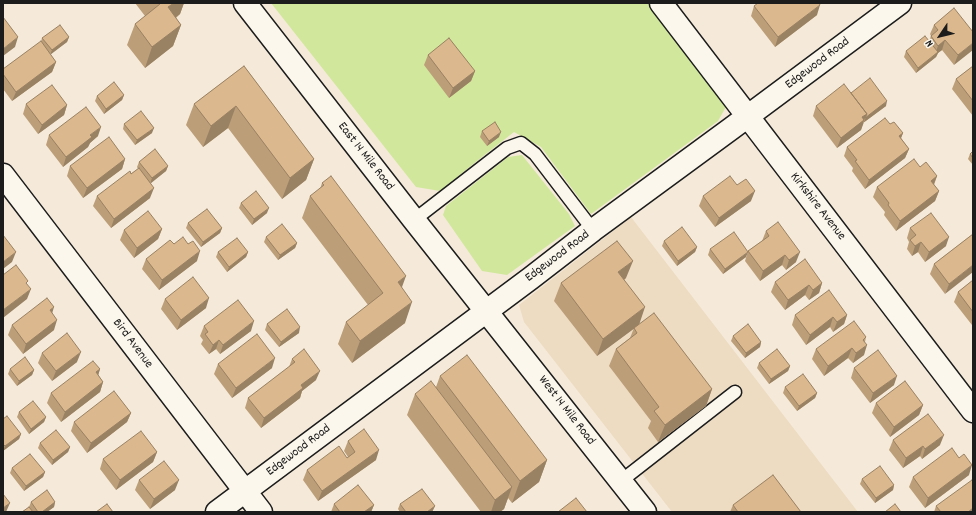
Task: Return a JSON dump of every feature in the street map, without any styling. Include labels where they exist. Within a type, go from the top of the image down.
[{"type":"street","name":"East 14 Mile Road","points":[[245,3],[486,310]]},
{"type":"street","name":"Kirkshire Avenue","points":[[661,3],[973,411]]},
{"type":"street","name":"Edgewood Road","points":[[217,512],[593,230],[900,3]]},
{"type":"street","name":"Bird Avenue","points":[[3,175],[261,512]]},
{"type":"street","name":"West 14 Mile Road","points":[[486,310],[646,512]]},
{"type":"lane","points":[[414,220],[507,148],[521,143],[536,154],[593,230]]},
{"type":"lane","points":[[621,481],[736,392]]},
{"type":"shaded area","points":[[631,217],[858,512],[672,512],[524,322],[519,305]]},
{"type":"green space","points":[[271,3],[649,3],[727,105],[718,121],[591,214],[541,147],[514,132],[440,191],[416,187]]},
{"type":"green space","points":[[522,155],[569,214],[575,226],[507,275],[482,271],[443,215],[446,206],[508,157]]},
{"type":"building","points":[[159,3],[174,3],[168,7],[181,25],[152,47],[135,24],[160,4]]},
{"type":"building","points":[[758,3],[819,3],[820,5],[778,37],[754,6]]},
{"type":"building","points":[[954,8],[973,32],[973,43],[958,55],[945,40],[938,46],[931,36],[938,30],[934,25]]},
{"type":"building","points":[[3,17],[18,37],[3,49]]},
{"type":"building","points":[[60,25],[69,37],[52,50],[42,38]]},
{"type":"building","points":[[925,36],[938,52],[918,68],[906,51]]},
{"type":"building","points":[[449,38],[475,71],[453,88],[428,55]]},
{"type":"building","points":[[41,41],[56,62],[16,92],[3,74],[3,69]]},
{"type":"building","points":[[244,66],[314,159],[290,178],[236,106],[211,126],[194,104]]},
{"type":"building","points":[[973,66],[973,101],[956,79]]},
{"type":"building","points":[[870,78],[887,101],[865,118],[867,114],[851,93]]},
{"type":"building","points":[[114,82],[124,95],[106,109],[97,96]]},
{"type":"building","points":[[844,84],[867,114],[862,117],[864,120],[841,138],[816,106]]},
{"type":"building","points":[[52,85],[67,105],[42,125],[26,104]]},
{"type":"building","points":[[86,107],[101,127],[90,135],[92,137],[66,157],[49,135]]},
{"type":"building","points":[[141,111],[154,128],[137,140],[124,124]]},
{"type":"building","points":[[885,118],[890,124],[894,122],[903,133],[899,136],[909,149],[869,180],[847,147]]},
{"type":"building","points":[[495,122],[501,132],[489,141],[482,131]]},
{"type":"building","points":[[109,137],[125,159],[87,188],[70,166]]},
{"type":"building","points":[[155,149],[168,166],[152,178],[139,162]]},
{"type":"building","points":[[973,151],[973,158],[970,154]]},
{"type":"building","points":[[914,159],[920,167],[926,162],[937,176],[931,181],[939,191],[900,221],[877,187]]},
{"type":"building","points":[[139,168],[154,188],[114,219],[97,196],[130,171],[131,174]]},
{"type":"building","points":[[331,176],[406,276],[398,282],[412,302],[360,341],[346,322],[383,293],[310,196],[324,185],[322,183]]},
{"type":"building","points":[[730,176],[737,185],[746,179],[755,191],[719,218],[703,196]]},
{"type":"building","points":[[256,191],[269,208],[254,219],[241,203]]},
{"type":"building","points":[[207,209],[222,228],[203,242],[188,223]]},
{"type":"building","points":[[148,211],[162,229],[137,248],[124,230]]},
{"type":"building","points":[[931,213],[949,237],[929,252],[921,242],[915,246],[910,240],[916,235],[910,228]]},
{"type":"building","points":[[778,222],[800,252],[789,260],[785,255],[763,271],[748,251],[769,236],[766,231]]},
{"type":"building","points":[[282,224],[297,243],[280,255],[266,237]]},
{"type":"building","points":[[682,227],[697,247],[678,261],[664,241]]},
{"type":"building","points":[[734,232],[748,252],[725,269],[710,249]]},
{"type":"building","points":[[973,234],[973,265],[949,284],[934,264]]},
{"type":"building","points":[[3,235],[16,252],[3,262]]},
{"type":"building","points":[[183,237],[188,244],[193,241],[200,251],[162,280],[146,259],[170,240],[174,244]]},
{"type":"building","points":[[237,238],[248,252],[229,267],[218,252]]},
{"type":"building","points":[[617,241],[633,261],[618,272],[645,307],[603,339],[561,283]]},
{"type":"building","points":[[805,259],[822,283],[813,290],[809,285],[788,300],[775,282]]},
{"type":"building","points":[[16,265],[28,281],[26,283],[31,289],[3,310],[3,275]]},
{"type":"building","points":[[193,277],[209,298],[181,320],[165,299]]},
{"type":"building","points":[[973,280],[973,312],[958,292]]},
{"type":"building","points":[[829,290],[847,315],[837,322],[833,317],[810,335],[795,315]]},
{"type":"building","points":[[47,298],[54,307],[50,310],[57,320],[26,344],[12,325]]},
{"type":"building","points":[[238,300],[254,321],[223,345],[219,340],[213,345],[205,334],[208,332],[204,326]]},
{"type":"building","points":[[287,309],[300,327],[281,342],[267,324]]},
{"type":"building","points":[[654,313],[712,389],[665,425],[654,411],[659,407],[616,349],[637,333],[634,328]]},
{"type":"building","points":[[854,321],[866,337],[863,340],[867,345],[856,353],[852,348],[828,366],[816,349]]},
{"type":"building","points":[[748,324],[761,342],[746,353],[733,336]]},
{"type":"building","points":[[67,333],[81,352],[56,371],[42,353]]},
{"type":"building","points":[[257,334],[275,358],[236,388],[218,364]]},
{"type":"building","points":[[304,349],[320,371],[301,385],[303,388],[264,418],[248,398],[295,362],[292,359]]},
{"type":"building","points":[[777,349],[790,366],[771,379],[759,363]]},
{"type":"building","points":[[878,350],[897,376],[873,393],[854,368]]},
{"type":"building","points":[[467,355],[547,460],[520,481],[440,376]]},
{"type":"building","points":[[25,357],[34,370],[19,381],[10,369]]},
{"type":"building","points":[[93,361],[100,369],[96,372],[103,382],[65,412],[51,393]]},
{"type":"building","points":[[803,374],[817,393],[799,406],[785,387]]},
{"type":"building","points":[[431,381],[512,487],[495,500],[415,394]]},
{"type":"building","points":[[905,381],[923,405],[894,427],[876,403]]},
{"type":"building","points":[[114,391],[131,413],[91,443],[74,422]]},
{"type":"building","points":[[33,401],[46,417],[31,429],[19,412]]},
{"type":"building","points":[[928,414],[944,435],[925,449],[923,446],[906,458],[893,440]]},
{"type":"building","points":[[7,416],[21,434],[5,446],[3,444],[3,419]]},
{"type":"building","points":[[364,429],[379,450],[322,491],[307,470],[339,446],[347,458],[355,452],[348,441]]},
{"type":"building","points":[[56,430],[70,447],[53,460],[40,443]]},
{"type":"building","points":[[141,431],[157,452],[120,480],[103,459]]},
{"type":"building","points":[[952,448],[959,458],[964,454],[972,465],[928,498],[913,477]]},
{"type":"building","points":[[30,454],[45,472],[26,486],[12,468]]},
{"type":"building","points":[[164,461],[179,480],[154,499],[139,480]]},
{"type":"building","points":[[880,466],[894,485],[876,498],[862,479]]},
{"type":"building","points":[[773,475],[801,512],[738,512],[733,505]]},
{"type":"building","points":[[972,480],[973,508],[968,512],[941,512],[936,506]]},
{"type":"building","points":[[358,485],[374,505],[364,512],[340,512],[334,504]]},
{"type":"building","points":[[422,489],[435,506],[427,512],[406,512],[400,504]]},
{"type":"building","points":[[47,490],[55,502],[42,512],[38,512],[31,502]]},
{"type":"building","points":[[3,494],[10,503],[3,508]]},
{"type":"building","points":[[576,498],[587,512],[558,512]]},
{"type":"building","points":[[107,504],[113,512],[96,512]]},
{"type":"building","points":[[895,504],[901,512],[885,512]]},
{"type":"building","points":[[29,507],[33,512],[22,512]]}]
